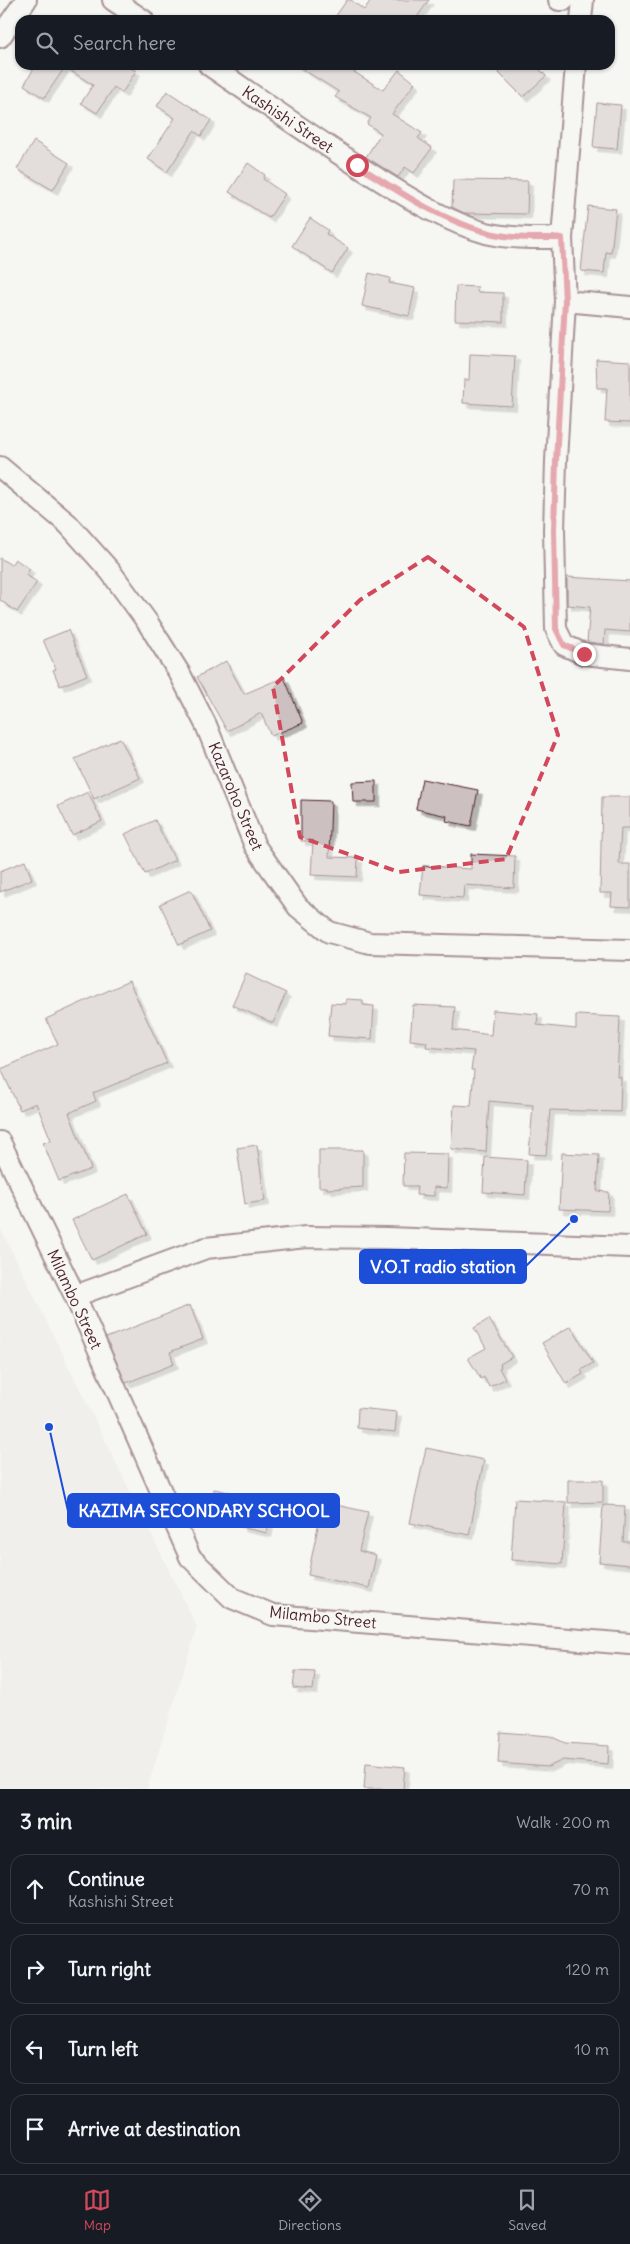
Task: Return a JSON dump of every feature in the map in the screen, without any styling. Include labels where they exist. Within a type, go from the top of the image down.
[{"type":"street","points":[[15,15],[26,0]]},
{"type":"street","points":[[113,0],[136,15]]},
{"type":"street","points":[[559,0],[564,0]]},
{"type":"street","points":[[582,15],[583,0]]},
{"type":"street","points":[[0,37],[15,16]]},
{"type":"street","name":"Kashishi Street","points":[[216,70],[357,165],[425,207],[456,222],[487,233],[522,238],[562,238]]},
{"type":"street","points":[[576,70],[562,238],[565,301],[555,491],[556,629],[564,645],[584,654],[630,659]]},
{"type":"street","points":[[565,301],[630,307]]},
{"type":"street","name":"Kazaroho Street","points":[[0,467],[68,524],[110,571],[148,623],[180,674],[206,725],[255,846],[298,907],[329,932],[370,943],[630,950]]},
{"type":"street","name":"Milambo Street","points":[[0,1142],[75,1296],[190,1557],[232,1598],[273,1615],[630,1644]]},
{"type":"street","points":[[75,1296],[206,1248],[306,1237],[630,1247]]},
{"type":"highlighted area","points":[[428,557],[524,627],[558,735],[506,859],[399,872],[300,837],[273,687],[360,600]]},
{"type":"shaded area","points":[[0,1227],[197,1627],[147,1789],[0,1789]]},
{"type":"building","points":[[347,0],[351,0],[364,10],[371,0],[429,0],[418,15],[336,15]]},
{"type":"building","points":[[33,70],[63,70],[44,98],[24,85]]},
{"type":"building","points":[[70,70],[136,71],[122,93],[114,87],[97,113],[81,103],[93,85]]},
{"type":"building","points":[[304,70],[351,70],[383,90],[399,70],[415,83],[392,114],[422,133],[418,138],[432,148],[414,173],[405,167],[398,177],[366,157],[381,133],[367,124],[371,118],[335,97],[339,92]]},
{"type":"building","points":[[496,70],[540,70],[546,76],[523,97]]},
{"type":"building","points":[[167,91],[211,120],[201,136],[194,131],[167,172],[148,159],[175,118],[157,106]]},
{"type":"building","points":[[597,103],[621,105],[617,149],[593,147]]},
{"type":"building","points":[[34,141],[69,163],[53,190],[17,169]]},
{"type":"building","points":[[248,163],[265,175],[263,179],[285,194],[269,218],[229,192]]},
{"type":"building","points":[[453,180],[528,181],[527,214],[464,213],[452,207]]},
{"type":"building","points":[[588,206],[616,209],[611,253],[606,252],[604,273],[581,271]]},
{"type":"building","points":[[310,218],[328,230],[326,234],[348,248],[332,273],[292,246]]},
{"type":"building","points":[[369,273],[390,278],[389,283],[415,288],[409,316],[362,306]]},
{"type":"building","points":[[456,286],[478,287],[477,292],[503,293],[503,322],[455,320]]},
{"type":"building","points":[[470,354],[515,356],[512,406],[463,403],[464,380],[469,380]]},
{"type":"building","points":[[596,359],[630,361],[630,423],[605,422],[607,388],[597,388]]},
{"type":"building","points":[[0,558],[11,565],[15,559],[30,569],[26,575],[37,582],[17,612],[0,600]]},
{"type":"building","points":[[567,577],[630,581],[630,632],[605,630],[604,644],[587,642],[590,607],[567,605]]},
{"type":"building","points":[[68,630],[87,675],[60,686],[53,670],[56,669],[43,640]]},
{"type":"building","points":[[226,661],[244,694],[284,677],[303,723],[271,736],[261,713],[227,731],[197,677]]},
{"type":"building","points":[[120,738],[140,778],[94,799],[75,759]]},
{"type":"building","points":[[422,779],[478,790],[471,826],[446,821],[447,816],[416,809]]},
{"type":"building","points":[[376,781],[376,802],[353,802],[352,782]]},
{"type":"building","points":[[88,792],[102,821],[72,835],[58,806]]},
{"type":"building","points":[[602,797],[630,797],[630,828],[621,828],[619,864],[630,864],[630,907],[611,906],[612,893],[600,893]]},
{"type":"building","points":[[301,800],[331,801],[329,857],[358,858],[357,877],[311,875],[313,841],[301,841]]},
{"type":"building","points":[[155,820],[175,860],[145,874],[125,834]]},
{"type":"building","points":[[471,854],[515,856],[514,888],[464,885],[463,898],[420,895],[423,866],[471,869]]},
{"type":"building","points":[[25,861],[32,879],[0,892],[0,871]]},
{"type":"building","points":[[191,890],[210,931],[179,945],[160,904]]},
{"type":"building","points":[[246,974],[286,993],[273,1023],[232,1005]]},
{"type":"building","points":[[129,981],[167,1063],[93,1093],[96,1101],[69,1113],[91,1169],[59,1181],[43,1143],[51,1140],[36,1103],[20,1110],[1,1069],[58,1044],[46,1019]]},
{"type":"building","points":[[346,999],[363,1000],[363,1005],[374,1006],[372,1039],[328,1036],[331,1003],[346,1004]]},
{"type":"building","points":[[413,1005],[455,1007],[453,1030],[491,1035],[493,1010],[538,1014],[537,1025],[576,1029],[576,1015],[620,1017],[617,1077],[621,1077],[620,1112],[550,1110],[546,1155],[529,1154],[533,1105],[489,1101],[486,1152],[451,1149],[454,1105],[471,1106],[474,1070],[471,1070],[474,1051],[426,1047],[427,1042],[410,1040]]},
{"type":"building","points":[[257,1145],[265,1201],[245,1204],[237,1148]]},
{"type":"building","points":[[319,1150],[363,1150],[363,1187],[327,1189],[327,1187],[319,1187]]},
{"type":"building","points":[[404,1153],[448,1154],[447,1188],[434,1187],[434,1196],[416,1195],[417,1186],[403,1186]]},
{"type":"building","points":[[562,1153],[599,1155],[597,1191],[609,1192],[608,1211],[559,1209]]},
{"type":"building","points":[[485,1157],[527,1160],[525,1195],[483,1192]]},
{"type":"building","points":[[128,1194],[147,1234],[92,1260],[72,1220]]},
{"type":"building","points":[[190,1305],[203,1339],[170,1352],[174,1364],[126,1383],[106,1338]]},
{"type":"building","points":[[489,1319],[512,1357],[500,1364],[501,1367],[499,1368],[505,1379],[489,1387],[484,1377],[481,1379],[468,1358],[486,1348],[474,1328]]},
{"type":"building","points":[[571,1326],[593,1363],[581,1370],[583,1374],[566,1384],[542,1343]]},
{"type":"building","points":[[358,1408],[397,1412],[395,1432],[357,1428]]},
{"type":"building","points":[[426,1448],[484,1460],[469,1535],[410,1523]]},
{"type":"building","points":[[568,1480],[603,1480],[603,1502],[568,1503]]},
{"type":"building","points":[[214,1489],[268,1500],[265,1511],[271,1512],[267,1533],[240,1527],[241,1520],[210,1514]]},
{"type":"building","points":[[515,1499],[566,1502],[562,1564],[511,1560]]},
{"type":"building","points":[[323,1502],[368,1512],[359,1551],[376,1555],[369,1588],[308,1575]]},
{"type":"building","points":[[603,1505],[625,1506],[623,1542],[630,1542],[630,1565],[599,1562]]},
{"type":"building","points":[[295,1671],[315,1672],[313,1690],[293,1688]]},
{"type":"building","points":[[500,1732],[550,1736],[565,1743],[609,1746],[608,1764],[563,1760],[548,1767],[498,1763]]},
{"type":"building","points":[[366,1763],[405,1767],[403,1789],[364,1789]]},
{"type":"place","name":"V.O.T radio station","points":[[574,1219]]},
{"type":"place","name":"KAZIMA SECONDARY SCHOOL","points":[[49,1427]]},
{"type":"route","points":[[357,165],[425,207],[456,222],[487,233],[522,238],[562,238],[565,301],[554,530],[556,629],[564,645],[584,654]]}]
